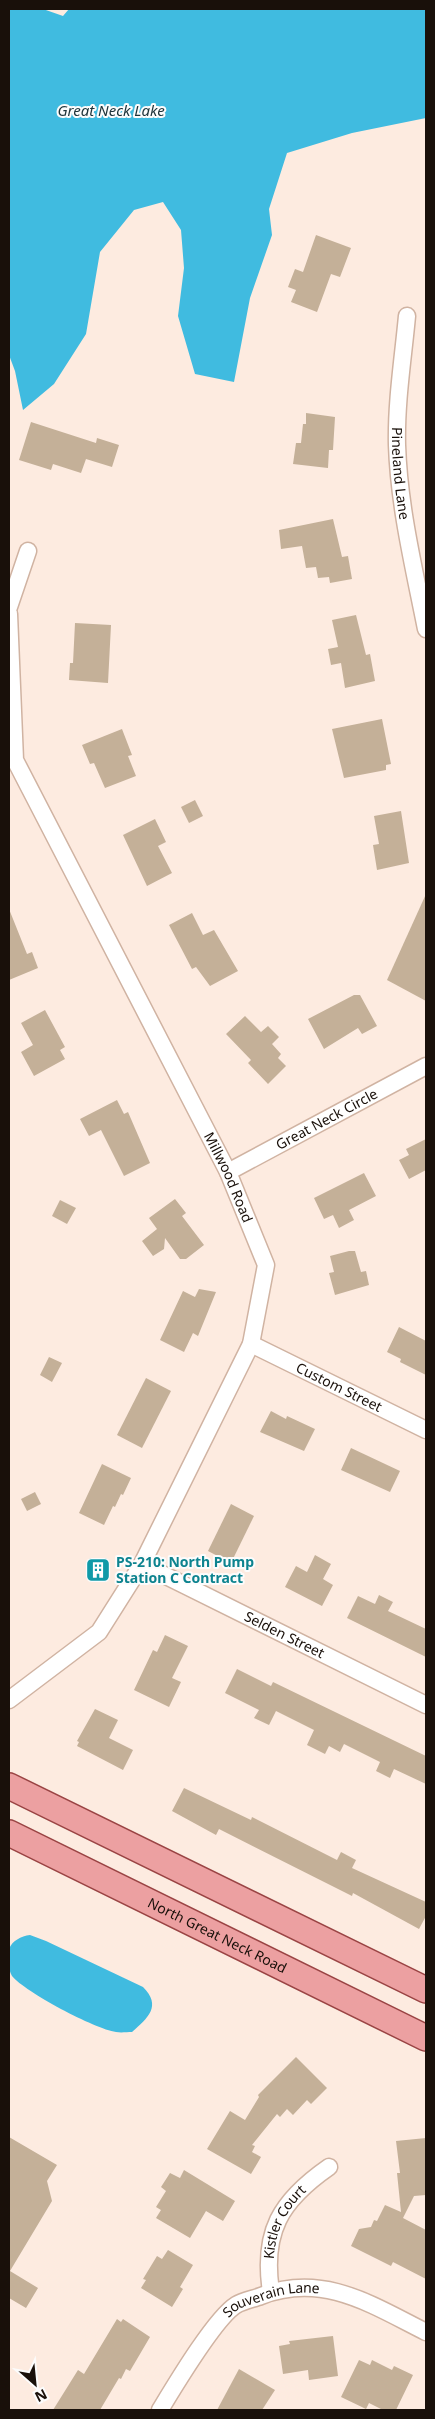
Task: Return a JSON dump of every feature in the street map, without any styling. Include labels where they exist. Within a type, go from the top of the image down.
[{"type":"main road","points":[[9,1786],[426,1990]]},
{"type":"main road","name":"North Great Neck Road","points":[[9,1833],[426,2038]]},
{"type":"street","name":"Pineland Lane","points":[[408,316],[398,397],[397,444],[400,490],[426,629]]},
{"type":"street","points":[[9,607],[28,551]]},
{"type":"street","name":"Millwood Road","points":[[9,614],[15,760],[228,1172],[266,1265],[251,1344],[142,1564],[99,1632],[9,1700]]},
{"type":"street","name":"Great Neck Circle","points":[[228,1172],[426,1066]]},
{"type":"street","name":"Custom Street","points":[[251,1344],[426,1430]]},
{"type":"street","name":"Selden Street","points":[[142,1564],[426,1705]]},
{"type":"street","name":"Kistler Court","points":[[271,2292],[268,2246],[281,2213],[296,2195],[329,2167]]},
{"type":"street","name":"Souverain Lane","points":[[160,2410],[212,2331],[236,2305],[271,2292],[290,2287],[316,2287],[339,2291],[362,2300],[426,2332]]},
{"type":"water","name":"Great Neck Lake","points":[[9,9],[43,9],[63,16],[69,9],[426,9],[426,118],[352,133],[287,153],[269,209],[272,235],[250,298],[234,382],[195,374],[178,316],[184,268],[181,230],[163,202],[134,210],[100,252],[86,334],[54,384],[23,410],[15,371],[9,355]]},
{"type":"water","points":[[30,1935],[143,1987],[152,2000],[151,2011],[148,2017],[132,2032],[116,2032],[77,2017],[45,2000],[19,1983],[12,1976],[10,1970],[9,1949],[15,1941]]},
{"type":"building","points":[[316,235],[351,248],[340,277],[331,274],[317,312],[291,302],[296,290],[288,287],[295,269],[303,272]]},
{"type":"building","points":[[306,413],[335,417],[333,450],[329,450],[328,468],[293,464],[296,443],[301,443],[303,424],[306,424]]},
{"type":"building","points":[[31,422],[96,443],[97,438],[119,445],[112,467],[86,459],[81,473],[53,464],[51,470],[19,460]]},
{"type":"building","points":[[333,519],[342,557],[348,556],[352,579],[330,583],[329,577],[318,578],[316,567],[306,568],[302,546],[281,549],[279,530]]},
{"type":"building","points":[[356,615],[366,655],[370,654],[375,681],[345,688],[341,663],[331,665],[328,649],[338,647],[332,620]]},
{"type":"building","points":[[75,623],[111,625],[108,683],[69,680],[70,663],[73,663]]},
{"type":"building","points":[[382,719],[391,764],[386,765],[386,770],[344,778],[332,729]]},
{"type":"building","points":[[122,729],[132,755],[128,756],[136,776],[105,788],[94,763],[90,764],[82,745]]},
{"type":"building","points":[[195,800],[203,816],[189,823],[181,807]]},
{"type":"building","points":[[401,811],[409,863],[377,870],[373,845],[379,844],[374,816]]},
{"type":"building","points":[[155,819],[166,842],[158,846],[172,873],[147,886],[123,835]]},
{"type":"building","points":[[426,894],[426,1001],[387,980]]},
{"type":"building","points":[[9,909],[27,954],[32,952],[38,968],[9,980]]},
{"type":"building","points":[[192,913],[203,935],[214,930],[238,971],[210,986],[196,967],[192,969],[169,925]]},
{"type":"building","points":[[354,995],[360,995],[377,1026],[362,1034],[358,1028],[324,1049],[308,1019]]},
{"type":"building","points":[[45,1010],[65,1047],[60,1050],[65,1059],[34,1076],[21,1052],[33,1045],[21,1023]]},
{"type":"building","points":[[245,1016],[261,1032],[268,1026],[279,1037],[272,1044],[281,1054],[278,1058],[286,1066],[268,1084],[248,1063],[251,1060],[226,1034]]},
{"type":"building","points":[[117,1100],[124,1114],[128,1112],[150,1163],[124,1176],[101,1130],[89,1136],[80,1119]]},
{"type":"building","points":[[426,1139],[426,1170],[409,1179],[399,1160],[409,1155],[406,1149]]},
{"type":"building","points":[[364,1173],[376,1196],[349,1210],[354,1220],[339,1228],[333,1215],[324,1219],[314,1198]]},
{"type":"building","points":[[175,1199],[186,1213],[182,1216],[204,1245],[186,1259],[180,1259],[165,1238],[164,1249],[153,1256],[142,1241],[157,1229],[149,1218]]},
{"type":"building","points":[[60,1200],[76,1208],[67,1224],[52,1216]]},
{"type":"building","points":[[355,1251],[361,1272],[366,1271],[369,1285],[335,1295],[329,1273],[334,1272],[330,1256]]},
{"type":"building","points":[[199,1289],[216,1292],[198,1336],[193,1333],[184,1352],[160,1340],[183,1291],[195,1297]]},
{"type":"building","points":[[399,1327],[426,1341],[426,1375],[400,1362],[401,1359],[387,1352]]},
{"type":"building","points":[[49,1357],[62,1363],[52,1382],[40,1375]]},
{"type":"building","points":[[146,1378],[171,1391],[142,1448],[117,1435]]},
{"type":"building","points":[[271,1411],[286,1419],[287,1416],[315,1429],[304,1451],[260,1432]]},
{"type":"building","points":[[351,1448],[400,1471],[390,1492],[341,1470]]},
{"type":"building","points":[[102,1464],[131,1478],[123,1495],[121,1494],[115,1507],[113,1506],[104,1525],[79,1513]]},
{"type":"building","points":[[35,1492],[41,1504],[27,1511],[21,1499]]},
{"type":"building","points":[[231,1504],[254,1516],[231,1563],[208,1551]]},
{"type":"building","points":[[315,1555],[331,1564],[323,1579],[333,1585],[322,1606],[285,1587],[296,1566],[307,1572]]},
{"type":"building","name":"PS-210: North Pump Station C Contract","points":[[95,1560],[107,1566],[101,1579],[88,1573]]},
{"type":"building","points":[[379,1595],[393,1602],[388,1611],[426,1629],[426,1657],[347,1618],[358,1596],[375,1604]]},
{"type":"building","points":[[165,1635],[188,1646],[172,1678],[181,1682],[169,1707],[134,1690],[153,1650],[157,1652]]},
{"type":"building","points":[[237,1669],[271,1686],[273,1682],[426,1756],[426,1784],[394,1769],[390,1778],[376,1771],[380,1762],[344,1744],[340,1752],[329,1746],[325,1754],[307,1745],[314,1730],[276,1711],[269,1725],[254,1718],[259,1710],[225,1693]]},
{"type":"building","points":[[95,1709],[118,1720],[109,1738],[133,1750],[123,1770],[77,1746],[79,1742],[77,1741]]},
{"type":"building","points":[[184,1788],[251,1820],[252,1817],[337,1860],[341,1852],[356,1860],[352,1868],[426,1902],[426,1916],[419,1929],[353,1893],[352,1896],[219,1829],[216,1835],[172,1811]]},
{"type":"building","points":[[296,2057],[327,2088],[311,2104],[307,2100],[293,2115],[287,2109],[280,2117],[277,2114],[252,2145],[255,2146],[252,2152],[261,2157],[251,2174],[207,2149],[230,2111],[245,2120],[259,2097],[258,2095]]},
{"type":"building","points":[[9,2137],[57,2165],[47,2181],[52,2201],[10,2271],[38,2288],[26,2308],[9,2298]]},
{"type":"building","points":[[426,2138],[426,2195],[414,2196],[403,2218],[426,2230],[426,2279],[393,2262],[391,2266],[351,2246],[359,2229],[371,2227],[374,2220],[377,2221],[385,2205],[401,2212],[397,2173],[400,2173],[396,2141]]},
{"type":"building","points":[[184,2170],[235,2201],[223,2221],[206,2211],[190,2238],[156,2218],[161,2210],[156,2207],[166,2191],[161,2187],[170,2173],[180,2178]]},
{"type":"building","points":[[168,2250],[193,2265],[180,2287],[183,2289],[172,2307],[141,2288],[146,2280],[143,2279],[157,2256],[162,2259]]},
{"type":"building","points":[[117,2319],[121,2322],[123,2319],[150,2337],[130,2371],[126,2369],[121,2379],[119,2378],[100,2410],[53,2410],[78,2370],[84,2374]]},
{"type":"building","points":[[333,2336],[338,2376],[309,2380],[308,2370],[283,2374],[279,2346],[290,2344],[289,2341]]},
{"type":"building","points":[[359,2360],[370,2365],[372,2360],[392,2370],[394,2366],[413,2375],[396,2410],[383,2410],[369,2403],[366,2409],[341,2397]]},
{"type":"building","points":[[239,2369],[275,2390],[262,2410],[217,2410]]},
{"type":"place","name":"PS-210: North Pump Station C Contract","points":[[98,1570]]}]
